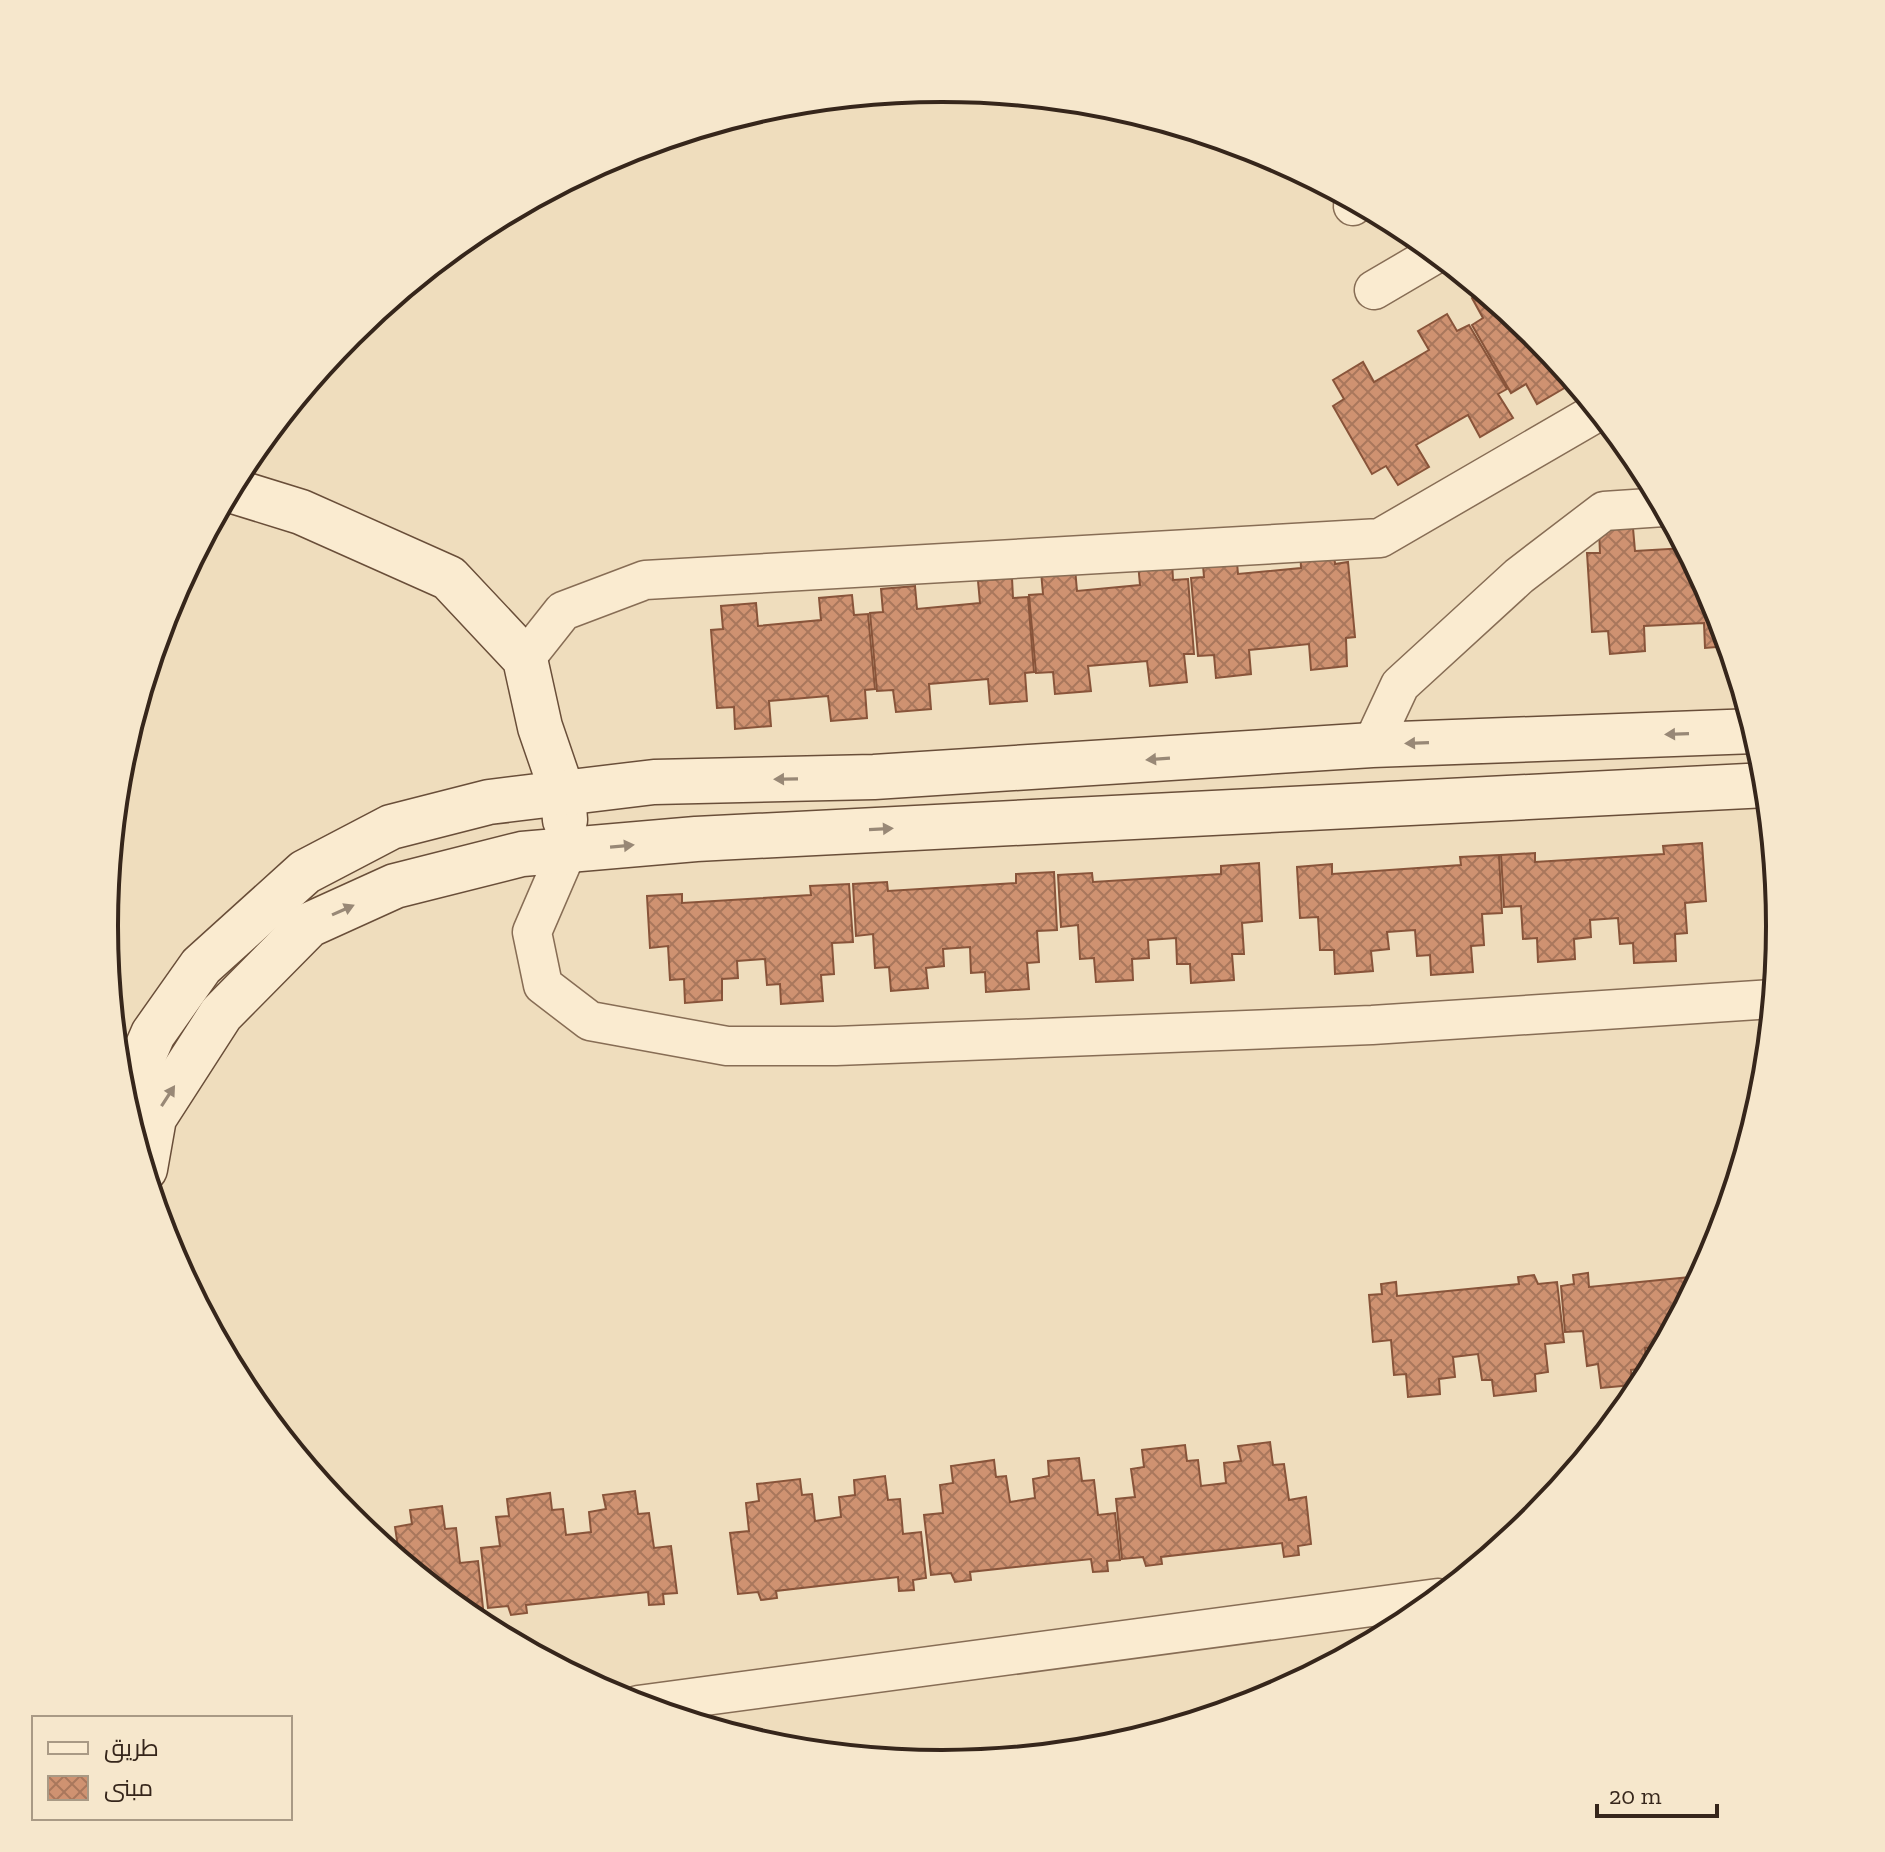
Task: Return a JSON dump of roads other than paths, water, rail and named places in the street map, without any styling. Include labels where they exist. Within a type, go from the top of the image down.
[{"type":"street","points":[[1374,290],[1426,259]]},
{"type":"street","points":[[525,659],[563,611],[645,580],[1380,538],[1590,416]]},
{"type":"street","points":[[241,494],[301,512],[449,578],[525,659],[540,727],[563,794],[567,851],[532,932],[543,985],[590,1021],[727,1046],[836,1046],[1372,1025],[1763,1000]]},
{"type":"street","points":[[1372,745],[1400,685],[1519,576],[1604,511],[1652,508]]},
{"type":"street","points":[[133,1080],[153,1034],[201,966],[305,872],[391,827],[489,802],[654,782],[874,777],[1372,745],[1743,731]]},
{"type":"street","points":[[149,1146],[154,1118],[221,1014],[309,925],[395,886],[522,854],[696,839],[1754,786]]},
{"type":"street","points":[[665,1701],[1414,1601]]}]
